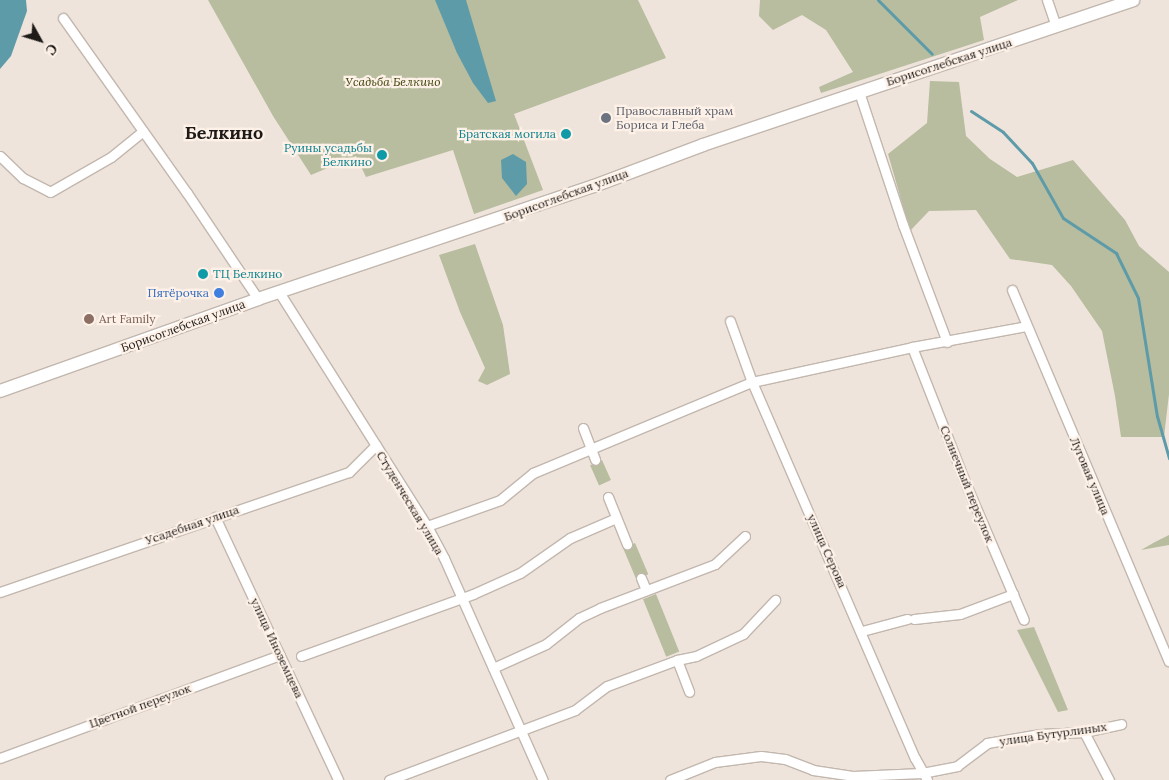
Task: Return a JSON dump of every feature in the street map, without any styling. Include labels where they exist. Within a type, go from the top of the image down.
[{"type":"street","points":[[1047,0],[1056,26]]},
{"type":"street","name":"Борисоглебская улица","points":[[0,391],[258,299],[489,222],[703,145],[1133,0]]},
{"type":"street","points":[[63,18],[258,299]]},
{"type":"street","points":[[859,92],[903,225],[947,342]]},
{"type":"street","points":[[0,156],[23,178],[50,192],[111,157],[143,131]]},
{"type":"street","name":"Луговая улица","points":[[1012,290],[1169,661]]},
{"type":"street","name":"Студенческая улица","points":[[280,292],[427,526],[462,599],[543,780]]},
{"type":"street","name":"улица Серова","points":[[730,321],[752,382],[924,777]]},
{"type":"street","points":[[427,526],[500,500],[533,473],[752,382],[912,347],[1026,326]]},
{"type":"street","name":"Солнечный переулок","points":[[912,347],[968,489],[1024,620]]},
{"type":"street","points":[[583,428],[595,460]]},
{"type":"street","name":"Усадебная улица","points":[[0,592],[349,472],[376,445]]},
{"type":"street","points":[[608,497],[627,544]]},
{"type":"street","name":"улица Иноземцева","points":[[215,517],[338,780]]},
{"type":"street","points":[[301,656],[462,599],[520,573],[570,538],[616,518]]},
{"type":"street","points":[[493,668],[546,644],[579,618],[715,564],[744,536]]},
{"type":"street","points":[[641,578],[646,590]]},
{"type":"street","points":[[862,631],[911,619],[960,614],[1013,594]]},
{"type":"street","points":[[389,780],[575,710],[607,686],[677,660],[696,656],[742,634],[775,600]]},
{"type":"street","name":"Цветной переулок","points":[[0,758],[280,655]]},
{"type":"street","points":[[677,660],[689,692]]},
{"type":"street","name":"улица Бутурлиных","points":[[670,780],[715,762],[761,756],[785,760],[812,770],[853,776],[924,777],[957,766],[987,743],[1040,734],[1084,732],[1121,724]]},
{"type":"street","points":[[1084,732],[1109,780]]},
{"type":"green space","name":"Усадьба Белкино","points":[[208,0],[638,0],[666,58],[514,114],[543,190],[474,214],[453,150],[366,177],[356,156],[311,175],[273,116]]},
{"type":"green space","points":[[760,0],[1018,0],[980,17],[984,40],[821,93],[819,87],[853,72],[826,30],[802,15],[773,30],[759,16]]},
{"type":"green space","points":[[930,81],[959,82],[966,136],[990,159],[1017,177],[1073,160],[1125,220],[1139,246],[1169,272],[1169,394],[1164,437],[1121,437],[1102,331],[1071,286],[1052,265],[1010,259],[976,210],[929,211],[910,231],[888,154],[927,123]]},
{"type":"green space","points":[[475,244],[503,325],[510,374],[487,385],[478,381],[485,368],[460,312],[439,255]]},
{"type":"green space","points":[[602,460],[611,480],[599,485],[590,465]]},
{"type":"green space","points":[[1169,535],[1169,545],[1141,550],[1155,542]]},
{"type":"green space","points":[[635,543],[648,574],[636,579],[623,548]]},
{"type":"green space","points":[[656,594],[679,651],[666,657],[643,599]]},
{"type":"green space","points":[[1034,627],[1068,710],[1058,712],[1017,630]]},
{"type":"water","points":[[0,0],[26,0],[27,11],[11,56],[0,69]]},
{"type":"water","points":[[435,0],[466,0],[496,101],[488,103],[473,83],[457,53]]},
{"type":"water","points":[[513,154],[526,162],[527,184],[516,196],[502,178],[501,160]]},
{"type":"waterway","points":[[878,0],[932,54]]},
{"type":"waterway","points":[[971,111],[1003,132],[1032,163],[1063,218],[1116,253],[1138,298],[1157,416],[1169,458]]},
{"type":"place","name":"Православный храм Бориса и Глеба","points":[[606,118]]},
{"type":"place","name":"Братская могила","points":[[566,134]]},
{"type":"place","name":"Руины усадьбы Белкино","points":[[382,155]]},
{"type":"place","name":"ТЦ Белкино","points":[[203,274]]},
{"type":"place","name":"Пятёрочка","points":[[219,293]]},
{"type":"place","name":"Art Family","points":[[89,319]]},
{"type":"district","name":"Белкино","points":[[224,133]]}]
